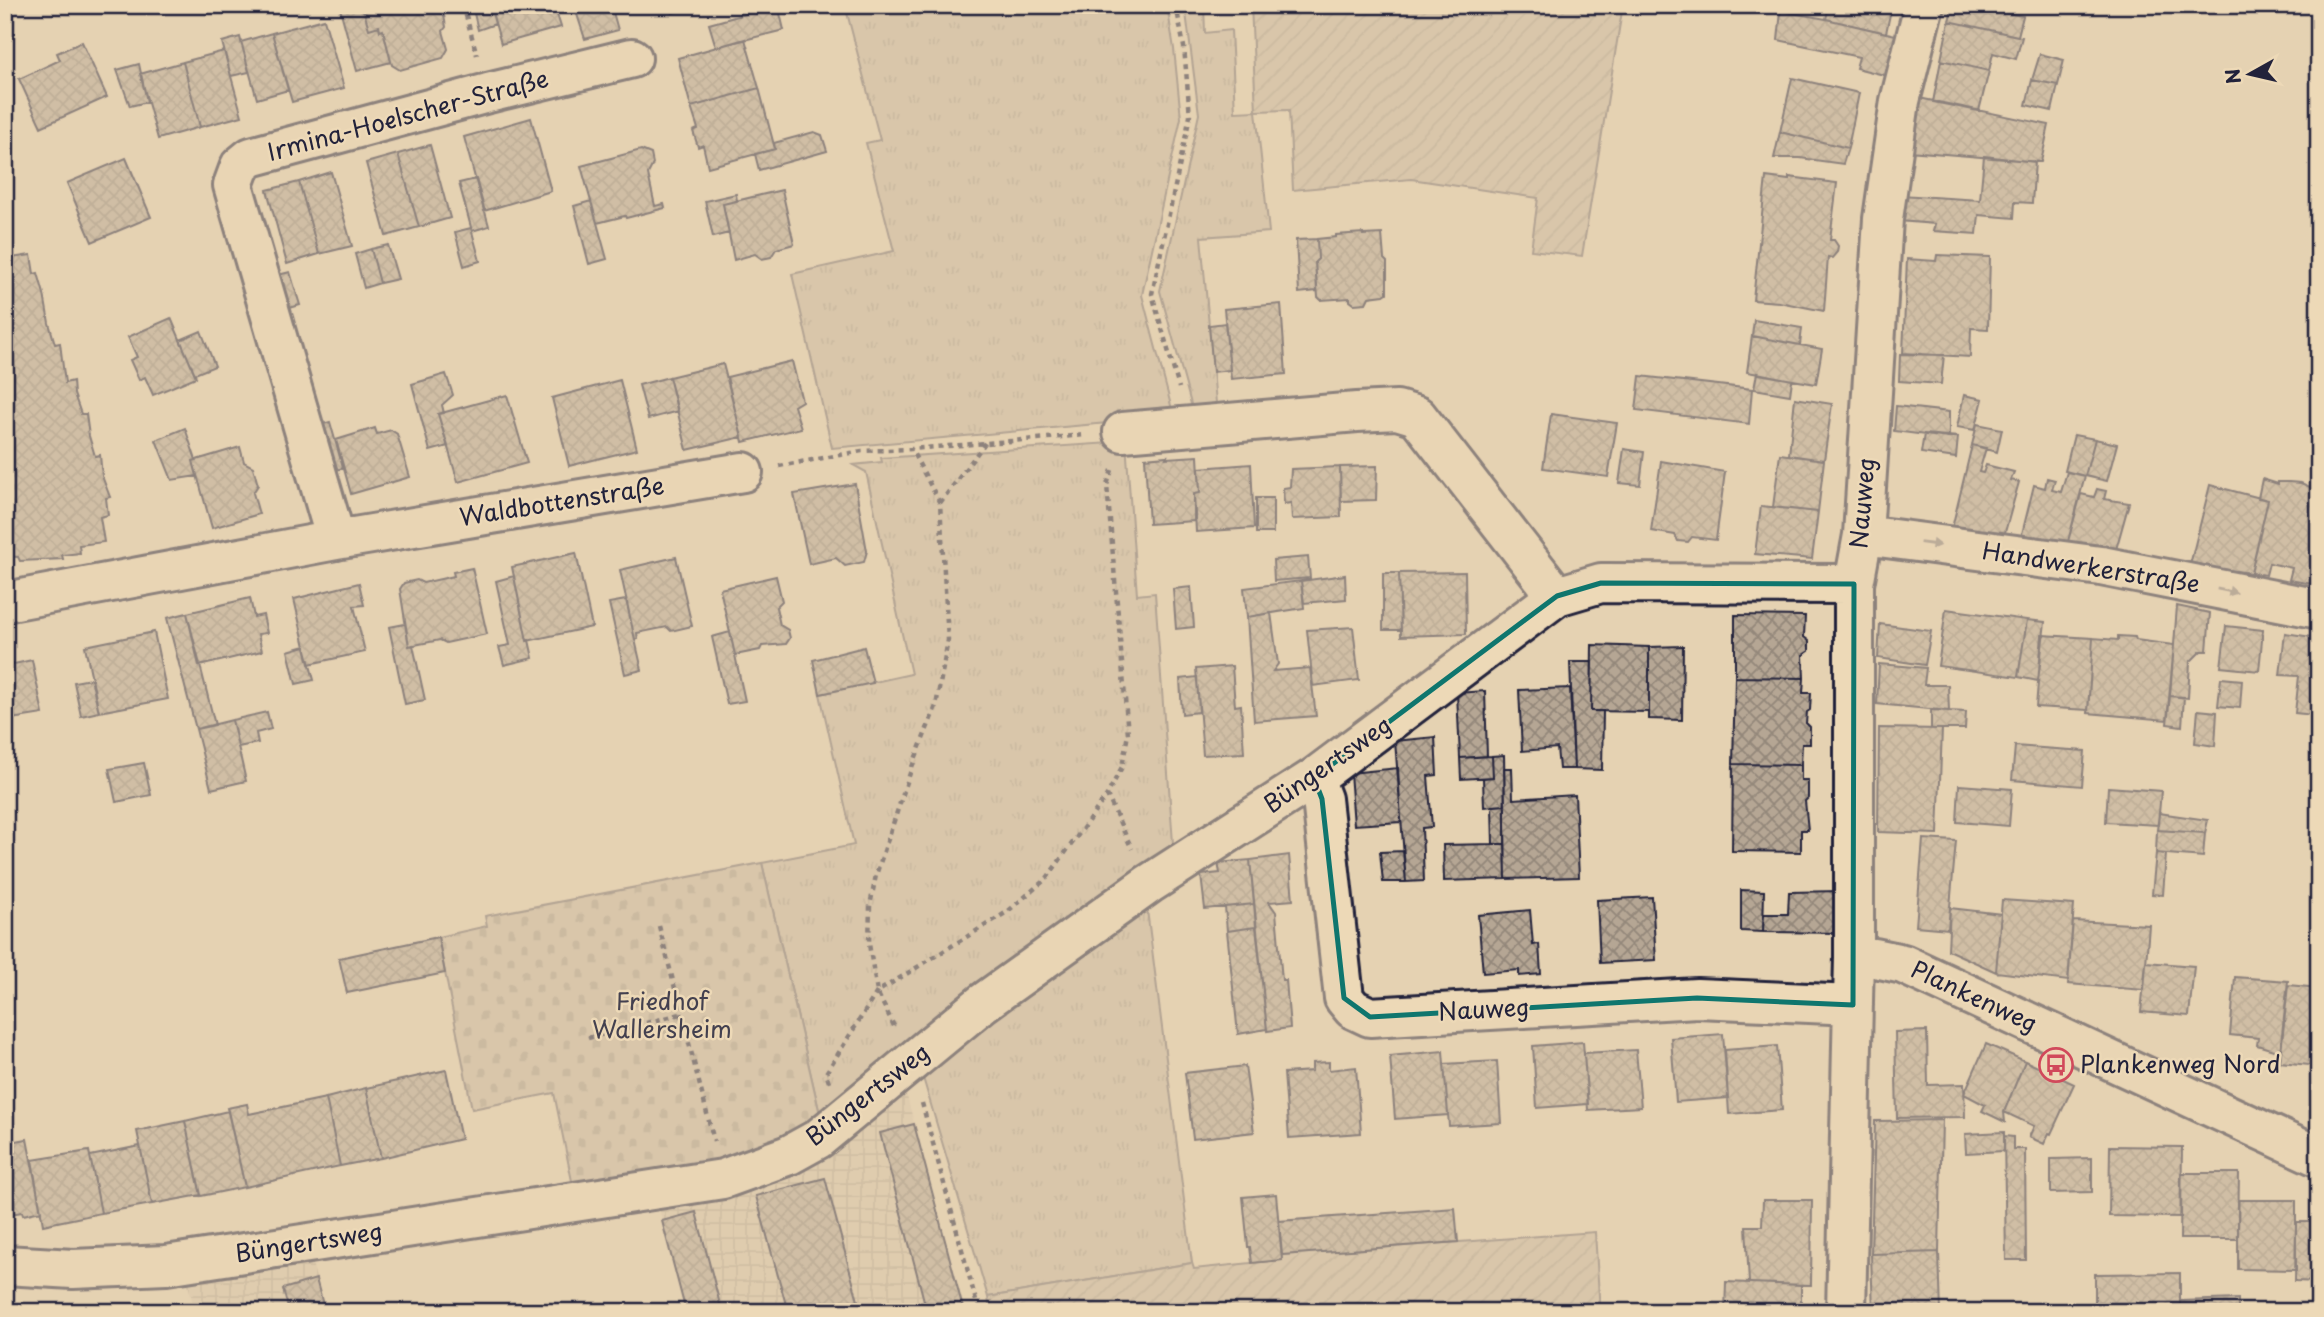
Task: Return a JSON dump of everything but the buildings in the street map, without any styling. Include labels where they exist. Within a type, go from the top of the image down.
[{"type":"street","name":"Nauweg","points":[[1846,1312],[1854,957],[1854,584],[1863,535],[1883,219],[1899,101],[1924,5]]},
{"type":"street","name":"Irmina-Hoelscher-Straße","points":[[336,540],[233,186],[240,166],[251,157],[488,93],[632,58]]},
{"type":"street","points":[[1123,432],[1357,412],[1396,410],[1417,416],[1557,596]]},
{"type":"street","name":"Waldbottenstraße","points":[[5,602],[336,540],[743,472]]},
{"type":"street","name":"Handwerkerstraße","points":[[1863,535],[2101,566],[2319,609]]},
{"type":"street","name":"Büngertsweg","points":[[5,1265],[73,1269],[166,1265],[723,1179],[789,1155],[818,1139],[983,1003],[1149,884],[1314,778],[1557,596],[1601,583],[1854,584]]},
{"type":"street","name":"Nauweg","points":[[1314,778],[1322,799],[1344,998],[1353,1009],[1370,1017],[1696,998],[1853,1005]]},
{"type":"street","name":"Plankenweg","points":[[1854,957],[1903,964],[2319,1157]]},
{"type":"path","points":[[463,5],[488,93]]},
{"type":"path","points":[[1176,5],[1184,47],[1190,116],[1152,294],[1189,426]]},
{"type":"path","points":[[743,472],[862,451],[1123,432],[1107,485],[1128,734],[1122,767],[1107,795],[1046,878],[1007,912],[877,992],[827,1073],[838,1122]]},
{"type":"path","points":[[940,503],[985,442]]},
{"type":"path","points":[[911,449],[940,503],[948,640],[936,706],[912,767],[876,875],[870,906],[869,944],[877,992],[910,1062],[979,1312]]},
{"type":"path","points":[[1107,795],[1149,884]]},
{"type":"path","points":[[659,926],[723,1179]]},
{"type":"path","points":[[588,1038],[681,1014]]},
{"type":"highlighted area","points":[[1601,583],[1854,584],[1853,1005],[1697,998],[1370,1017],[1344,998],[1322,799],[1314,778],[1557,596]]},
{"type":"shaded area","points":[[904,1085],[964,1312],[686,1312],[657,1201]]},
{"type":"shaded area","points":[[310,1255],[325,1312],[195,1312],[186,1276]]},
{"type":"green space","points":[[845,5],[1167,5],[1181,118],[1142,295],[1174,417],[832,448],[792,274],[894,251],[866,143],[880,140]]},
{"type":"green space","points":[[1185,5],[1204,5],[1205,33],[1231,30],[1235,112],[1256,111],[1269,232],[1201,237],[1217,414],[1194,415],[1160,291],[1199,114]]},
{"type":"green space","points":[[1251,5],[1623,5],[1582,256],[1531,250],[1538,198],[1411,179],[1293,190],[1289,110],[1256,111]]},
{"type":"green space","points":[[1126,442],[1137,595],[1155,593],[1174,857],[822,1123],[762,863],[854,845],[820,694],[911,674],[866,472],[853,465],[882,462],[881,458]]},
{"type":"green space","name":"Friedhof Wallersheim","points":[[762,863],[822,1123],[720,1167],[573,1186],[554,1093],[472,1109],[438,937],[487,926],[485,916]]},
{"type":"green space","points":[[1146,902],[1192,1263],[988,1297],[921,1071]]},
{"type":"green space","points":[[1595,1232],[1600,1312],[990,1312],[988,1297],[1192,1263],[1194,1269],[1281,1260],[1282,1255]]},
{"type":"place","name":"Plankenweg Nord","points":[[2056,1065]]}]
